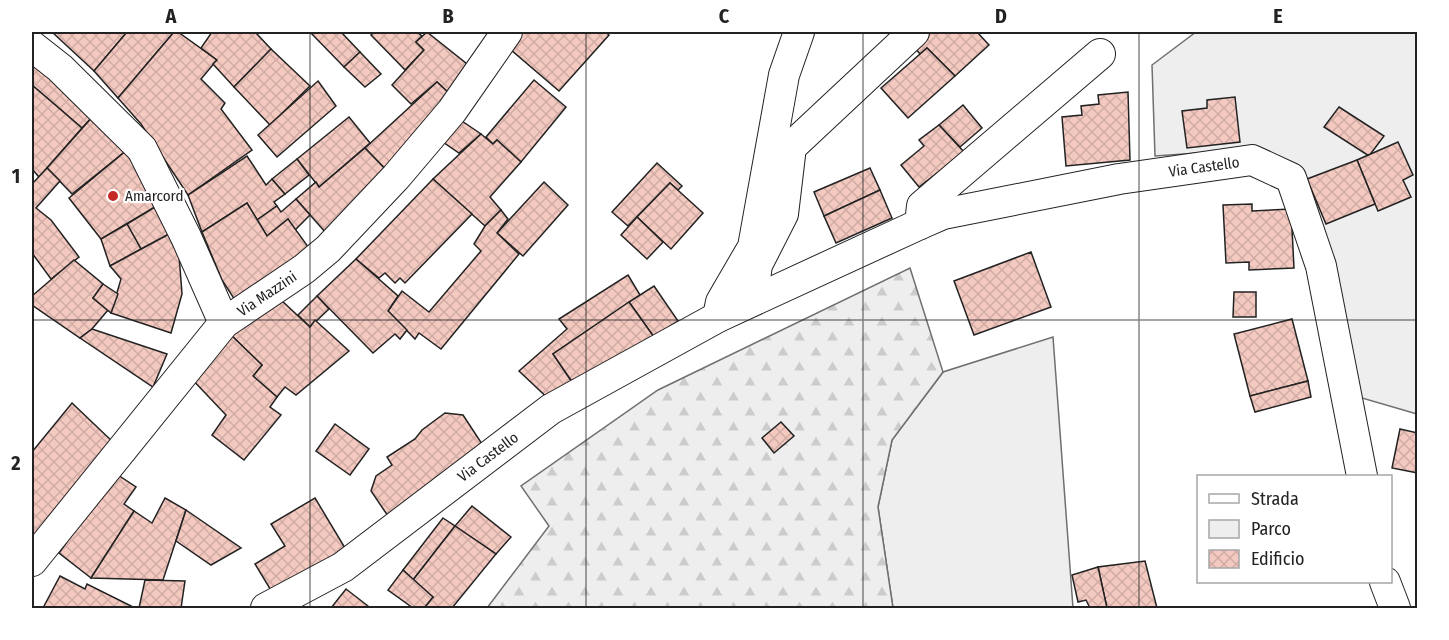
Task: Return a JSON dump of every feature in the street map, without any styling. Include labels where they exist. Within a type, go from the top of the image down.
[{"type":"street","name":"Via Mazzini","points":[[32,561],[224,323],[304,269],[328,249],[396,177],[452,111],[507,32]]},
{"type":"street","points":[[718,317],[721,302],[753,247],[784,75],[799,32]]},
{"type":"street","points":[[756,299],[754,286],[757,265],[783,214],[791,147],[914,32]]},
{"type":"street","points":[[32,46],[60,68],[142,149],[186,237],[224,323]]},
{"type":"street","points":[[920,224],[922,206],[1100,54]]},
{"type":"street","name":"Via Castello","points":[[266,609],[343,567],[551,410],[718,317],[920,224],[943,214],[1119,179],[1252,160],[1291,178],[1321,266],[1362,475]]},
{"type":"street","points":[[1385,583],[1395,609]]},
{"type":"green space","points":[[1196,32],[1417,32],[1417,414],[1348,394],[1292,187],[1212,152],[1155,156],[1152,65]]},
{"type":"green space","points":[[910,268],[943,372],[892,440],[878,507],[893,608],[487,608],[549,526],[521,486],[658,390]]},
{"type":"green space","points":[[1053,337],[1073,608],[893,608],[878,507],[892,440],[943,372]]},
{"type":"building","points":[[52,32],[127,32],[94,71]]},
{"type":"building","points":[[127,32],[174,32],[118,98],[94,71]]},
{"type":"building","points":[[174,32],[178,32],[217,60],[201,79],[225,103],[221,109],[252,150],[188,195],[141,124],[118,98]]},
{"type":"building","points":[[212,32],[258,32],[257,34],[271,49],[234,87],[213,64],[217,60],[201,48]]},
{"type":"building","points":[[310,32],[341,32],[360,52],[344,67]]},
{"type":"building","points":[[374,32],[417,32],[422,36],[416,42],[424,50],[405,70],[371,35]]},
{"type":"building","points":[[427,32],[472,68],[452,96],[437,82],[411,104],[392,85],[424,50],[416,42]]},
{"type":"building","points":[[522,32],[605,32],[609,35],[559,91],[510,49]]},
{"type":"building","points":[[932,32],[977,32],[989,45],[955,76],[927,48],[920,54],[914,47]]},
{"type":"building","points":[[927,48],[955,76],[908,118],[881,88]]},
{"type":"building","points":[[271,49],[310,86],[270,125],[234,87]]},
{"type":"building","points":[[360,52],[381,74],[365,87],[344,67]]},
{"type":"building","points":[[32,63],[95,114],[82,128],[32,85]]},
{"type":"building","points":[[534,80],[566,107],[521,162],[497,140],[493,144],[486,137]]},
{"type":"building","points":[[318,81],[336,106],[277,157],[258,135]]},
{"type":"building","points":[[437,82],[452,96],[392,176],[365,148]]},
{"type":"building","points":[[32,85],[82,128],[39,177],[32,169]]},
{"type":"building","points":[[1128,92],[1130,160],[1066,166],[1062,117],[1082,115],[1081,106],[1099,104],[1098,95]]},
{"type":"building","points":[[1235,97],[1240,142],[1187,148],[1182,111],[1207,108],[1207,100]]},
{"type":"building","points":[[963,105],[982,128],[960,147],[939,125]]},
{"type":"building","points":[[1339,107],[1384,136],[1369,156],[1324,127]]},
{"type":"building","points":[[95,114],[127,150],[72,194],[47,168]]},
{"type":"building","points":[[349,117],[370,143],[319,187],[297,159]]},
{"type":"building","points":[[459,119],[481,134],[459,153],[443,142]]},
{"type":"building","points":[[939,125],[964,152],[919,187],[901,165],[924,146],[919,140]]},
{"type":"building","points":[[481,134],[493,144],[497,140],[521,162],[490,197],[501,210],[485,226],[433,179]]},
{"type":"building","points":[[1398,142],[1413,175],[1403,180],[1411,197],[1378,211],[1357,160]]},
{"type":"building","points":[[365,148],[392,176],[326,233],[296,199],[316,182],[319,187]]},
{"type":"building","name":"Amarcord","points":[[127,150],[160,204],[101,239],[69,198]]},
{"type":"building","points":[[247,156],[266,185],[272,179],[285,194],[274,202],[277,206],[257,220],[247,203],[202,232],[188,195]]},
{"type":"building","points":[[297,159],[309,175],[285,194],[272,179]]},
{"type":"building","points":[[1357,160],[1375,204],[1326,224],[1307,179]]},
{"type":"building","points":[[657,163],[682,186],[678,190],[670,183],[628,226],[612,212]]},
{"type":"building","points":[[47,168],[60,181],[36,208],[51,220],[79,257],[51,279],[32,253],[32,184]]},
{"type":"building","points":[[870,168],[880,190],[824,216],[814,192]]},
{"type":"building","points":[[433,179],[472,214],[405,283],[400,278],[395,283],[385,273],[379,278],[356,259]]},
{"type":"building","points":[[544,182],[568,205],[523,256],[497,233]]},
{"type":"building","points":[[670,183],[703,213],[671,249],[637,217]]},
{"type":"building","points":[[880,190],[892,218],[836,243],[824,216]]},
{"type":"building","points":[[296,199],[310,215],[295,230],[288,219],[267,236],[257,220],[277,206],[281,212]]},
{"type":"building","points":[[247,203],[267,236],[288,219],[314,255],[240,308],[222,280],[202,232]]},
{"type":"building","points":[[160,204],[171,233],[141,249],[127,224]]},
{"type":"building","points":[[1252,204],[1252,211],[1291,209],[1294,268],[1249,270],[1249,262],[1226,263],[1223,205]]},
{"type":"building","points":[[501,210],[508,219],[497,233],[519,254],[441,349],[419,333],[415,339],[388,311],[402,291],[429,312],[481,251],[474,244],[485,226]]},
{"type":"building","points":[[637,217],[663,242],[647,259],[621,235]]},
{"type":"building","points":[[127,224],[141,249],[110,266],[101,239]]},
{"type":"building","points":[[171,233],[179,255],[182,294],[171,333],[111,313],[121,279],[110,266]]},
{"type":"building","points":[[1031,252],[1051,307],[974,335],[954,281]]},
{"type":"building","points":[[356,259],[398,296],[388,311],[407,330],[400,339],[395,334],[373,353],[317,296]]},
{"type":"building","points":[[74,260],[103,284],[93,298],[108,310],[92,329],[80,338],[32,305],[32,296]]},
{"type":"building","points":[[628,275],[640,295],[553,354],[574,385],[554,404],[519,371],[567,329],[559,319]]},
{"type":"building","points":[[103,284],[118,294],[111,313],[93,298]]},
{"type":"building","points":[[654,286],[678,321],[654,337],[629,302]]},
{"type":"building","points":[[1234,292],[1256,292],[1256,317],[1233,317]]},
{"type":"building","points":[[317,296],[329,309],[310,327],[298,315]]},
{"type":"building","points":[[280,299],[310,327],[315,320],[349,351],[296,395],[285,387],[277,397],[253,376],[262,365],[231,335]]},
{"type":"building","points":[[629,302],[654,337],[577,389],[553,354]]},
{"type":"building","points":[[1292,319],[1308,381],[1250,396],[1234,334]]},
{"type":"building","points":[[92,329],[167,354],[153,387],[80,338]]},
{"type":"building","points":[[231,335],[262,365],[253,376],[277,397],[270,407],[281,415],[244,460],[212,435],[226,415],[189,376]]},
{"type":"building","points":[[1308,381],[1311,397],[1255,412],[1250,396]]},
{"type":"building","points":[[72,403],[115,444],[32,546],[32,452]]},
{"type":"building","points":[[445,413],[463,415],[486,450],[388,516],[371,491],[376,476],[392,465],[387,457],[415,439],[422,430]]},
{"type":"building","points":[[781,422],[794,436],[774,453],[762,438]]},
{"type":"building","points":[[335,424],[369,449],[350,475],[316,451]]},
{"type":"building","points":[[1400,429],[1418,433],[1418,473],[1392,468]]},
{"type":"building","points":[[115,473],[136,487],[124,504],[134,511],[91,578],[59,553]]},
{"type":"building","points":[[165,498],[186,510],[163,580],[91,578],[134,511],[152,523]]},
{"type":"building","points":[[315,498],[348,553],[275,597],[255,564],[285,546],[271,524]]},
{"type":"building","points":[[472,506],[511,537],[496,554],[455,526]]},
{"type":"building","points":[[186,510],[241,548],[211,565],[176,541]]},
{"type":"building","points":[[443,518],[455,526],[413,580],[403,570]]},
{"type":"building","points":[[455,526],[496,554],[452,608],[424,608],[433,597],[413,580]]},
{"type":"building","points":[[1145,561],[1157,608],[1107,608],[1098,567]]},
{"type":"building","points":[[1098,567],[1107,608],[1090,608],[1086,600],[1078,602],[1072,575]]},
{"type":"building","points":[[403,570],[433,597],[424,608],[413,608],[388,590]]},
{"type":"building","points":[[60,576],[85,589],[87,584],[135,608],[43,608]]},
{"type":"building","points":[[145,580],[185,581],[181,608],[139,608]]},
{"type":"building","points":[[346,589],[368,606],[368,608],[331,608]]},
{"type":"place","name":"Amarcord","points":[[113,196]]}]
